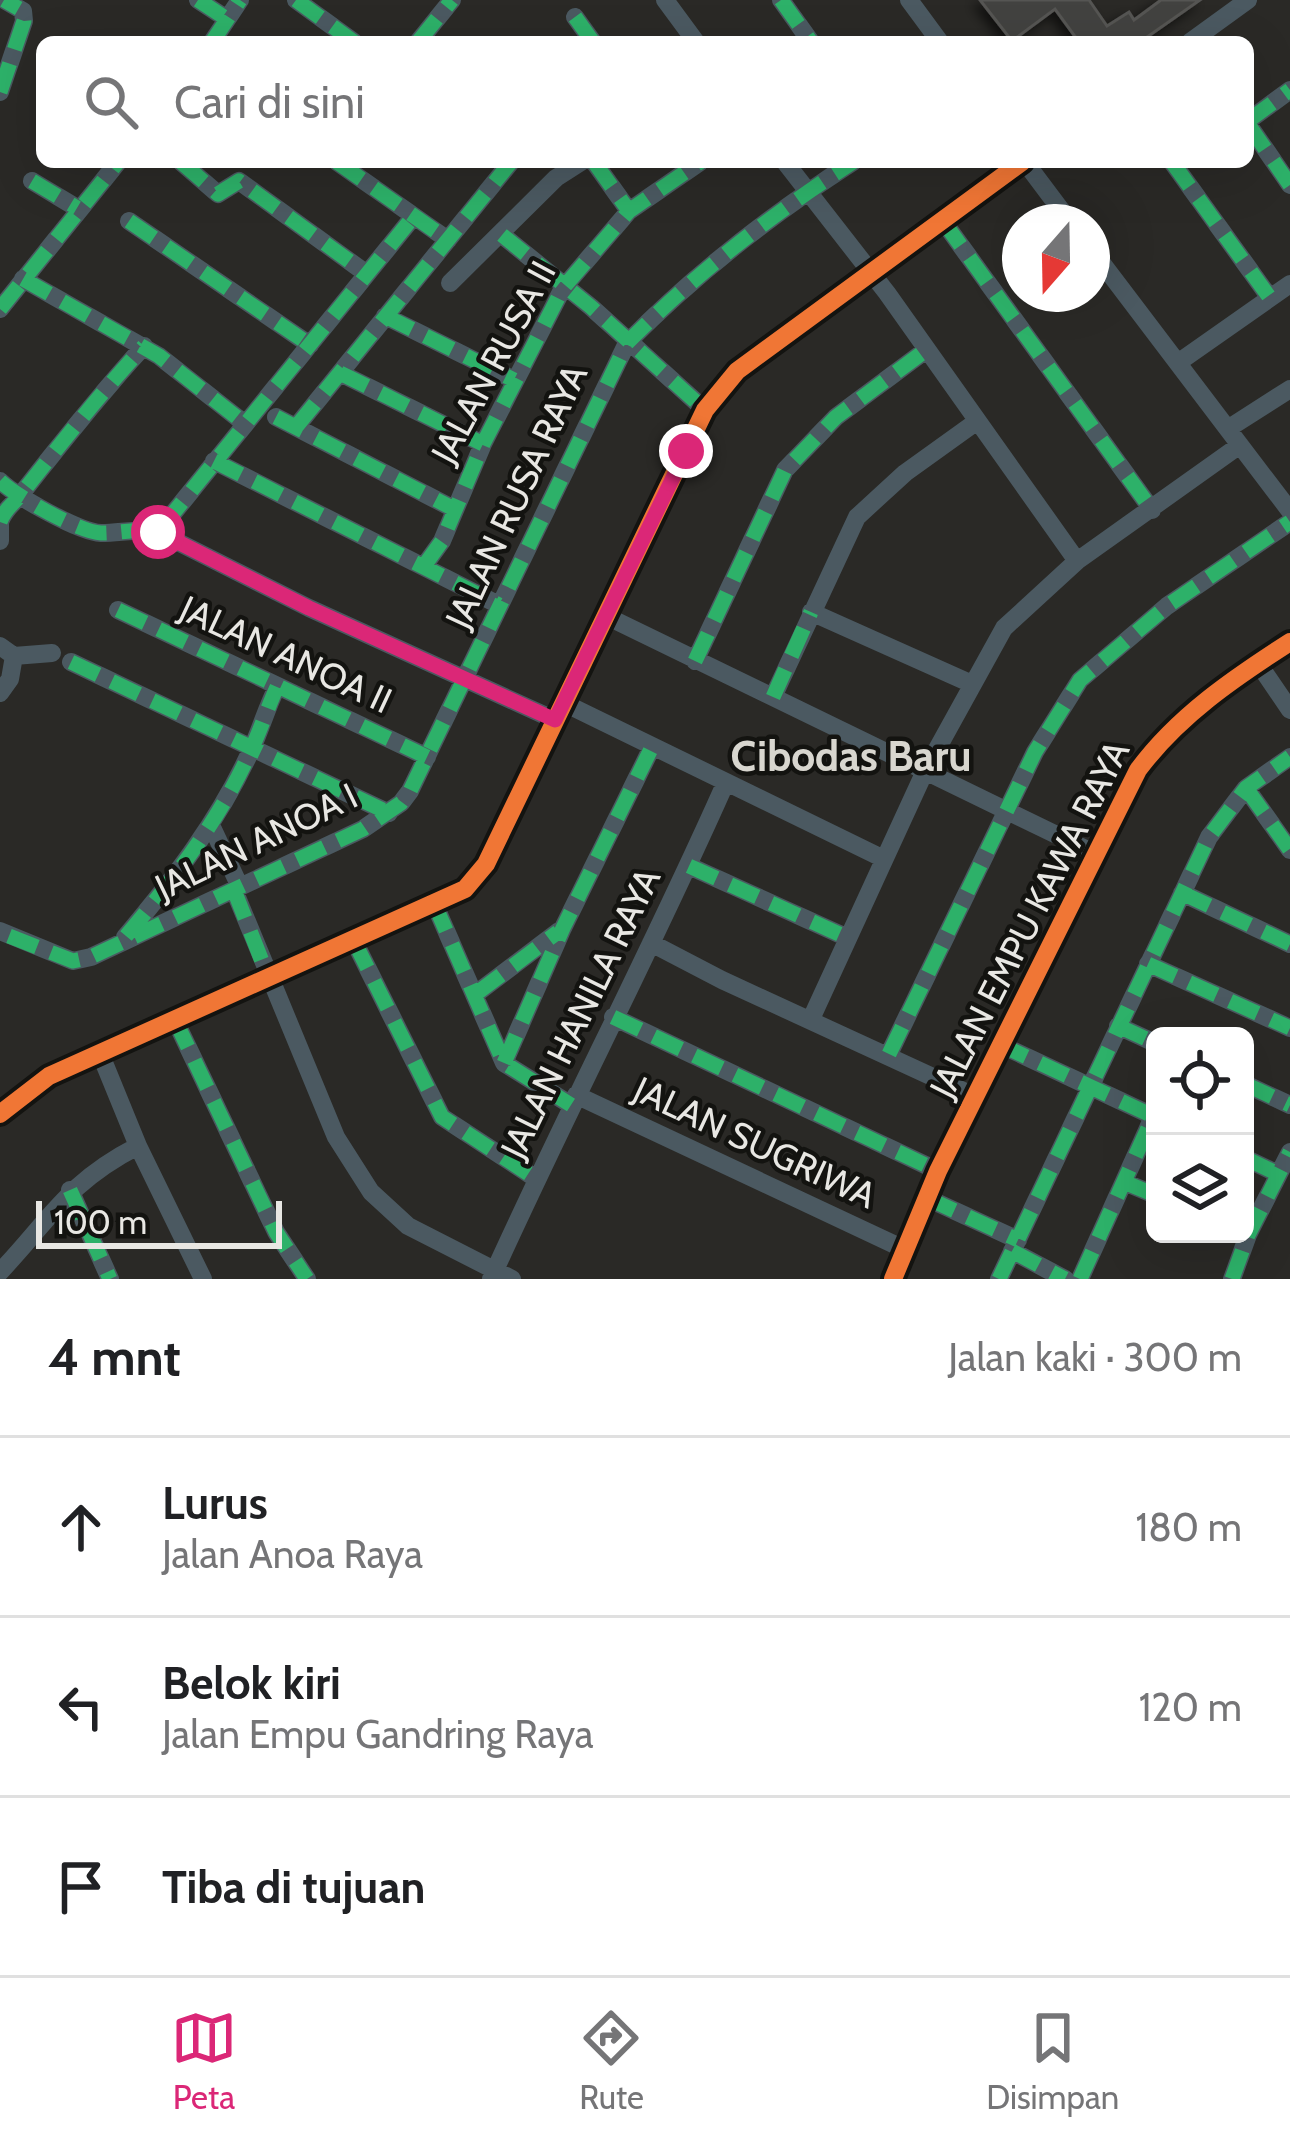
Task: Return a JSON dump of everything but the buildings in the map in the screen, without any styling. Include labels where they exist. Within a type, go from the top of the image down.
[{"type":"street","points":[[0,92],[24,20],[23,11],[4,0]]},
{"type":"street","points":[[198,0],[227,19]]},
{"type":"street","points":[[216,36],[240,0]]},
{"type":"street","points":[[296,0],[346,36]]},
{"type":"street","points":[[423,36],[452,0]]},
{"type":"street","points":[[665,0],[692,36]]},
{"type":"street","points":[[782,0],[807,36]]},
{"type":"street","points":[[936,36],[914,7],[937,0]]},
{"type":"street","points":[[1198,36],[1248,0]]},
{"type":"street","points":[[575,17],[588,36]]},
{"type":"street","points":[[1254,118],[1290,90]]},
{"type":"street","points":[[1254,132],[1290,185]]},
{"type":"street","points":[[0,309],[113,168]]},
{"type":"street","points":[[188,168],[218,194],[239,181],[367,274]]},
{"type":"street","points":[[346,168],[448,240]]},
{"type":"street","points":[[296,427],[506,168]]},
{"type":"street","points":[[450,283],[572,168]]},
{"type":"street","points":[[598,168],[629,211]]},
{"type":"street","name":"JALAN RUSA II","points":[[424,566],[442,541],[483,444],[563,288],[629,211],[685,168]]},
{"type":"street","points":[[790,168],[871,272],[1077,561]]},
{"type":"street","points":[[627,343],[669,301],[807,191],[843,168]]},
{"type":"street","points":[[0,1114],[49,1076],[465,889],[486,864],[706,410],[737,371],[1016,168]]},
{"type":"street","points":[[1029,168],[1056,204]]},
{"type":"street","points":[[1182,168],[1270,298]]},
{"type":"street","points":[[32,181],[77,208]]},
{"type":"street","points":[[158,532],[414,216]]},
{"type":"street","points":[[129,221],[310,345]]},
{"type":"street","points":[[943,221],[1152,510]]},
{"type":"street","name":"JALAN RUSA RAYA","points":[[502,236],[591,307],[706,410]]},
{"type":"street","points":[[1110,273],[1290,511]]},
{"type":"street","points":[[22,279],[144,346],[244,423]]},
{"type":"street","points":[[1179,362],[1290,284]]},
{"type":"street","points":[[385,316],[514,380]]},
{"type":"street","name":"JALAN RUSA RAYA","points":[[466,679],[627,343]]},
{"type":"street","points":[[0,541],[5,509],[144,346]]},
{"type":"street","points":[[695,661],[773,489],[793,460],[836,418],[926,350]]},
{"type":"street","points":[[340,373],[483,444]]},
{"type":"street","points":[[811,1019],[925,772],[1004,628],[1033,597],[1152,510],[1290,389]]},
{"type":"street","points":[[276,417],[454,508]]},
{"type":"street","points":[[773,697],[856,517],[905,472],[976,422]]},
{"type":"street","points":[[214,460],[499,605]]},
{"type":"street","points":[[0,481],[19,498],[94,532],[142,528],[158,532],[466,679],[652,747],[884,859]]},
{"type":"street","points":[[889,1054],[1053,717],[1080,680],[1167,606],[1290,522]]},
{"type":"street","name":"JALAN ANOA II","points":[[118,610],[427,757]]},
{"type":"street","points":[[811,612],[972,684]]},
{"type":"street","points":[[606,616],[1098,855]]},
{"type":"street","name":"JALAN EMPU KAWA RAYA","points":[[892,1279],[999,1044],[1138,770],[1159,742],[1290,642]]},
{"type":"street","points":[[0,693],[10,680],[7,651],[61,658],[389,812]]},
{"type":"street","points":[[1258,662],[1290,710]]},
{"type":"street","name":"JALAN ANOA I","points":[[0,932],[74,961],[237,889],[389,812],[410,791],[466,679]]},
{"type":"street","points":[[121,942],[175,878],[211,824],[277,687]]},
{"type":"street","points":[[504,1063],[563,928],[652,747]]},
{"type":"street","points":[[999,1279],[1209,837],[1246,788],[1290,757]]},
{"type":"street","name":"JALAN HANILA RAYA","points":[[499,1276],[535,1178],[725,784]]},
{"type":"street","points":[[1246,788],[1290,850]]},
{"type":"street","points":[[211,824],[269,979],[337,1137],[371,1192],[408,1226],[499,1276]]},
{"type":"street","points":[[689,866],[848,938]]},
{"type":"street","points":[[1182,893],[1290,944]]},
{"type":"street","points":[[434,903],[504,1063]]},
{"type":"street","points":[[477,993],[563,928]]},
{"type":"street","points":[[354,941],[442,1117],[535,1178]]},
{"type":"street","points":[[651,943],[974,1096]]},
{"type":"street","points":[[1148,964],[1290,1028]]},
{"type":"street","points":[[613,1017],[938,1171]]},
{"type":"street","points":[[175,1019],[276,1232],[307,1279]]},
{"type":"street","points":[[1118,1026],[1146,1039]]},
{"type":"street","points":[[999,1044],[1146,1113]]},
{"type":"street","points":[[100,1053],[138,1147],[203,1279]]},
{"type":"street","name":"JALAN SUGRIWA","points":[[504,1063],[574,1100],[905,1250]]},
{"type":"street","points":[[1254,1088],[1290,1105]]},
{"type":"street","points":[[1080,1279],[1146,1134]]},
{"type":"street","points":[[7,1272],[70,1190],[138,1147]]},
{"type":"street","points":[[1254,1160],[1286,1162],[1254,1220]]},
{"type":"street","points":[[1124,1182],[1146,1192]]},
{"type":"street","points":[[70,1190],[110,1279]]},
{"type":"street","points":[[927,1198],[1065,1279]]},
{"type":"street","points":[[1232,1279],[1243,1243]]},
{"type":"marked path","points":[[0,92],[24,21],[23,11],[4,0]]},
{"type":"marked path","points":[[198,0],[227,19]]},
{"type":"marked path","points":[[216,36],[240,0]]},
{"type":"marked path","points":[[296,0],[346,36]]},
{"type":"marked path","points":[[423,36],[452,0]]},
{"type":"marked path","points":[[781,0],[807,36]]},
{"type":"marked path","points":[[575,17],[589,36]]},
{"type":"marked path","points":[[1254,117],[1290,90]]},
{"type":"marked path","points":[[1254,133],[1290,185]]},
{"type":"marked path","points":[[0,309],[113,168]]},
{"type":"marked path","points":[[188,168],[218,194],[239,181],[367,274]]},
{"type":"marked path","points":[[346,168],[448,240]]},
{"type":"marked path","points":[[296,427],[506,168]]},
{"type":"marked path","points":[[598,168],[629,211]]},
{"type":"marked path","points":[[424,566],[442,541],[483,444],[563,288],[629,211],[691,168]]},
{"type":"marked path","points":[[9,936],[73,961],[91,957],[363,829],[401,803],[627,343],[735,246],[844,168]]},
{"type":"marked path","points":[[1176,168],[1270,298]]},
{"type":"marked path","points":[[32,181],[77,208]]},
{"type":"marked path","points":[[0,481],[78,527],[101,533],[158,532],[414,216]]},
{"type":"marked path","points":[[129,221],[310,345]]},
{"type":"marked path","points":[[943,221],[1152,510]]},
{"type":"marked path","points":[[502,235],[705,410]]},
{"type":"marked path","points":[[23,279],[159,356],[244,423]]},
{"type":"marked path","points":[[385,316],[514,380]]},
{"type":"marked path","points":[[0,522],[144,346]]},
{"type":"marked path","points":[[695,661],[785,470],[836,417],[926,350]]},
{"type":"marked path","points":[[340,373],[483,444]]},
{"type":"marked path","points":[[276,417],[454,509]]},
{"type":"marked path","points":[[214,461],[499,605]]},
{"type":"marked path","points":[[889,1054],[1035,752],[1080,680],[1167,606],[1290,522]]},
{"type":"marked path","points":[[118,610],[427,757]]},
{"type":"marked path","points":[[773,697],[811,612]]},
{"type":"marked path","points":[[71,662],[389,813]]},
{"type":"marked path","points":[[126,936],[226,799],[277,687]]},
{"type":"marked path","points":[[504,1063],[563,928],[652,747]]},
{"type":"marked path","points":[[999,1279],[1209,837],[1246,788],[1290,757]]},
{"type":"marked path","points":[[1246,788],[1290,850]]},
{"type":"marked path","points":[[689,866],[848,938]]},
{"type":"marked path","points":[[234,890],[269,979]]},
{"type":"marked path","points":[[1182,893],[1290,944]]},
{"type":"marked path","points":[[434,903],[504,1063],[571,1105]]},
{"type":"marked path","points":[[477,993],[558,932]]},
{"type":"marked path","points":[[354,941],[442,1117],[535,1178]]},
{"type":"marked path","points":[[1148,964],[1290,1028]]},
{"type":"marked path","points":[[613,1017],[938,1171]]},
{"type":"marked path","points":[[175,1020],[276,1232],[307,1279]]},
{"type":"marked path","points":[[1118,1026],[1146,1039]]},
{"type":"marked path","points":[[999,1044],[1146,1113]]},
{"type":"marked path","points":[[1254,1088],[1290,1105]]},
{"type":"marked path","points":[[1080,1279],[1146,1133]]},
{"type":"marked path","points":[[1232,1279],[1248,1235],[1290,1152]]},
{"type":"marked path","points":[[1254,1162],[1278,1174]]},
{"type":"marked path","points":[[1124,1182],[1146,1191]]},
{"type":"marked path","points":[[70,1190],[110,1279]]},
{"type":"marked path","points":[[927,1198],[1018,1240]]},
{"type":"marked path","points":[[1012,1251],[1065,1279]]},
{"type":"cycle path","points":[[0,1114],[49,1076],[465,889],[486,864],[705,410],[737,371],[1014,168]]},
{"type":"cycle path","points":[[893,1279],[938,1171],[1138,770],[1189,715],[1290,642]]},
{"type":"district","name":"Cibodas Baru","points":[[851,756]]},
{"type":"route","points":[[158,532],[309,608],[555,720],[686,451]]}]
